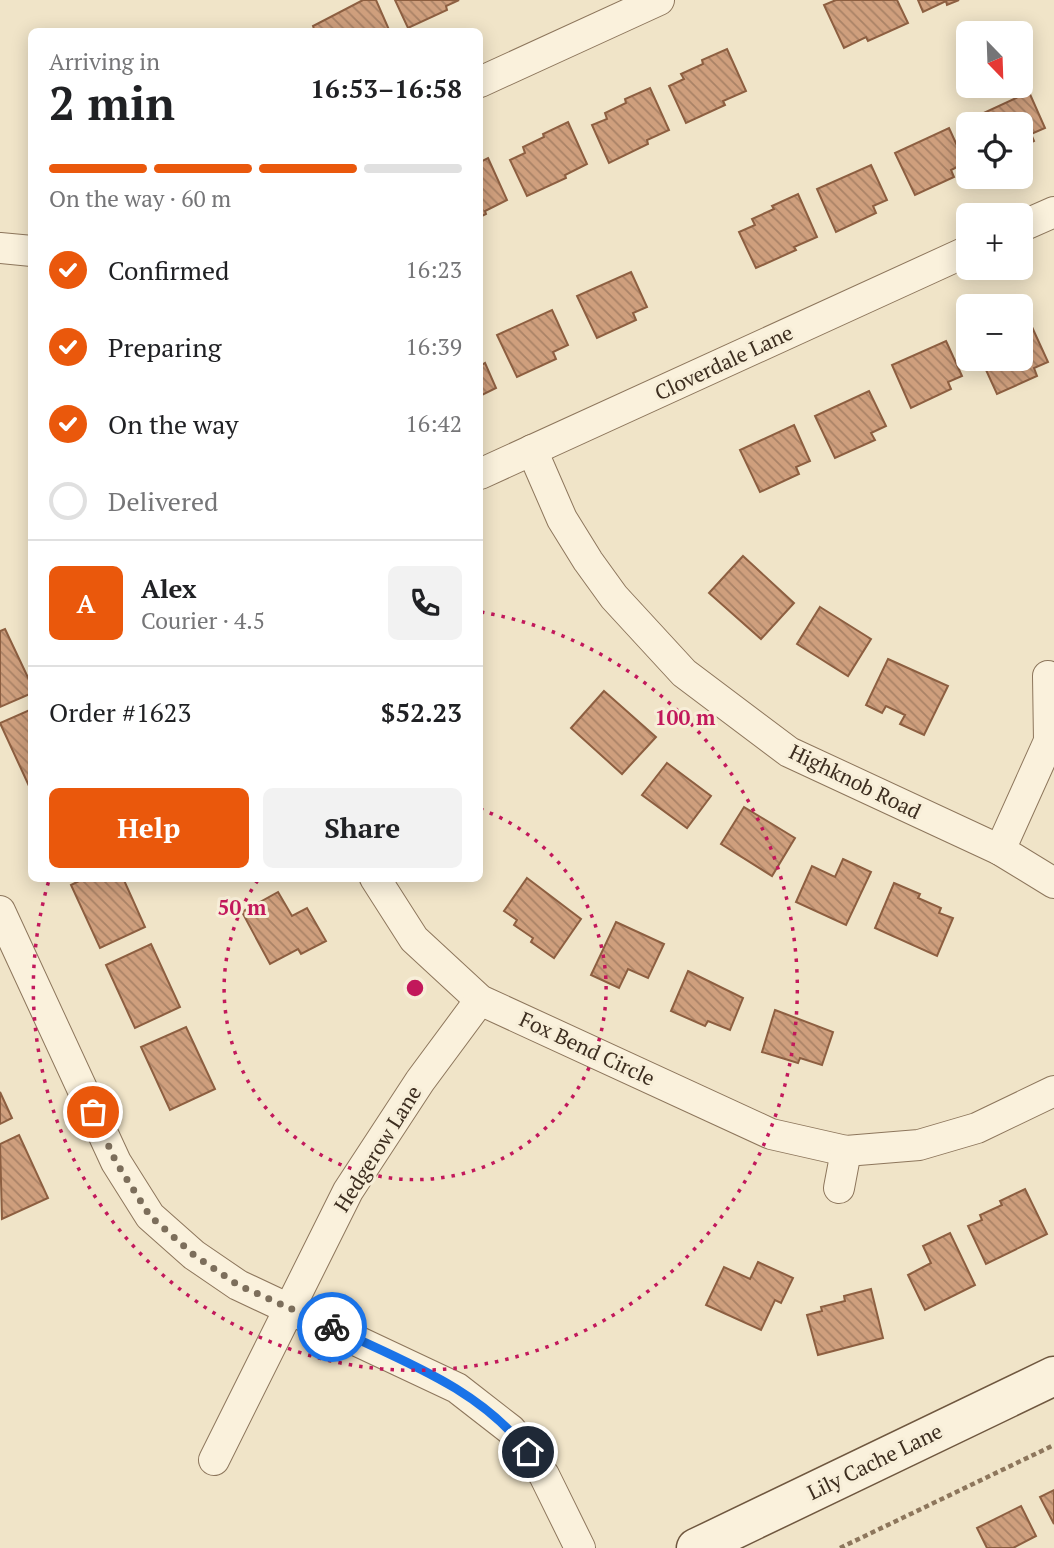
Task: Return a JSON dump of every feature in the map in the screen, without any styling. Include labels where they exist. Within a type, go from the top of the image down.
[{"type":"street","points":[[483,81],[659,0]]},
{"type":"street","points":[[1033,221],[1054,212]]},
{"type":"street","points":[[0,248],[28,251]]},
{"type":"street","name":"Cloverdale Lane","points":[[483,473],[956,256]]},
{"type":"street","name":"Highknob Road","points":[[532,450],[562,519],[588,561],[614,597],[684,673],[789,752],[1000,850],[1054,883]]},
{"type":"street","points":[[1000,850],[1049,741],[1048,676]]},
{"type":"street","name":"Fox Bend Circle","points":[[378,882],[414,939],[480,1000],[771,1134],[846,1151],[919,1145],[958,1136],[1054,1091]]},
{"type":"street","points":[[0,911],[116,1162],[150,1216],[194,1255],[238,1285],[457,1388],[512,1430],[544,1475],[580,1548]]},
{"type":"street","name":"Hedgerow Lane","points":[[214,1460],[348,1191],[420,1081],[480,1000]]},
{"type":"street","points":[[839,1188],[846,1151]]},
{"type":"street","name":"Lily Cache Lane","points":[[696,1548],[1054,1376]]},
{"type":"path","points":[[840,1548],[1054,1445]]},
{"type":"building","points":[[363,0],[376,0],[388,28],[314,28]]},
{"type":"building","points":[[395,0],[459,0],[446,6],[447,10],[408,28]]},
{"type":"building","points":[[836,0],[897,0],[908,23],[868,41],[866,37],[844,48],[824,5]]},
{"type":"building","points":[[918,0],[959,0],[947,5],[946,1],[923,12]]},
{"type":"building","points":[[727,49],[746,91],[723,101],[725,105],[686,123],[669,86],[684,79],[681,74],[703,64],[702,60]]},
{"type":"building","points":[[650,88],[669,130],[647,140],[648,144],[609,163],[592,125],[607,119],[605,113],[626,103],[625,99]]},
{"type":"building","points":[[1016,98],[1032,98],[1045,128],[1033,133],[1033,112],[986,112]]},
{"type":"building","points":[[568,122],[587,164],[565,175],[566,178],[527,196],[510,160],[525,153],[523,147]]},
{"type":"building","points":[[949,128],[956,143],[956,168],[951,170],[954,177],[915,195],[895,153]]},
{"type":"building","points":[[488,158],[507,200],[485,211],[486,214],[483,216],[483,160]]},
{"type":"building","points":[[871,165],[887,200],[873,206],[876,213],[836,232],[817,189]]},
{"type":"building","points":[[798,194],[817,237],[756,268],[739,232],[755,225],[752,219],[774,209],[772,206]]},
{"type":"building","points":[[631,272],[647,307],[633,313],[636,320],[597,338],[577,296]]},
{"type":"building","points":[[552,310],[568,345],[553,352],[556,359],[517,377],[497,335]]},
{"type":"building","points":[[1033,329],[1048,362],[1034,368],[1037,376],[997,394],[986,371],[1033,371]]},
{"type":"building","points":[[946,341],[956,363],[956,371],[960,371],[962,376],[948,382],[951,389],[911,408],[892,365]]},
{"type":"building","points":[[485,363],[496,388],[483,394]]},
{"type":"building","points":[[869,391],[886,426],[871,433],[875,440],[835,458],[815,416]]},
{"type":"building","points":[[794,425],[810,461],[796,467],[799,474],[760,492],[740,450]]},
{"type":"building","points":[[743,556],[794,603],[761,639],[709,593]]},
{"type":"building","points":[[820,607],[871,639],[848,676],[797,644]]},
{"type":"building","points":[[5,629],[28,678],[28,695],[0,707],[0,631]]},
{"type":"building","points":[[888,659],[948,686],[924,735],[900,724],[905,715],[886,706],[882,713],[866,705]]},
{"type":"building","points":[[604,691],[656,737],[622,774],[571,728]]},
{"type":"building","points":[[28,711],[28,784],[0,723]]},
{"type":"building","points":[[667,763],[711,796],[687,828],[642,795]]},
{"type":"building","points":[[744,807],[795,838],[772,876],[721,844]]},
{"type":"building","points":[[843,859],[871,872],[846,925],[796,902],[812,866],[835,877]]},
{"type":"building","points":[[527,878],[581,919],[554,958],[531,942],[533,938],[514,925],[517,920],[504,911]]},
{"type":"building","points":[[77,882],[125,882],[145,927],[100,948],[71,885]]},
{"type":"building","points":[[894,883],[920,894],[918,898],[941,908],[939,913],[953,918],[937,956],[875,928]]},
{"type":"building","points":[[278,892],[292,916],[307,908],[326,941],[301,954],[298,949],[270,964],[242,912]]},
{"type":"building","points":[[616,922],[664,944],[648,978],[628,969],[619,988],[591,975]]},
{"type":"building","points":[[151,944],[180,1007],[135,1028],[106,965]]},
{"type":"building","points":[[688,971],[743,998],[730,1030],[708,1021],[705,1026],[671,1011]]},
{"type":"building","points":[[775,1010],[833,1032],[822,1065],[800,1058],[798,1063],[762,1052]]},
{"type":"building","points":[[186,1027],[215,1089],[170,1110],[141,1047]]},
{"type":"building","points":[[0,1092],[12,1118],[0,1124]]},
{"type":"building","points":[[19,1135],[48,1198],[2,1219],[0,1144]]},
{"type":"building","points":[[1025,1189],[1047,1234],[986,1264],[968,1226],[982,1220],[980,1215],[1002,1205],[1000,1201]]},
{"type":"building","points":[[950,1233],[975,1285],[925,1310],[908,1275],[931,1263],[923,1246]]},
{"type":"building","points":[[758,1262],[793,1278],[781,1303],[775,1300],[761,1330],[706,1305],[724,1267],[750,1279]]},
{"type":"building","points":[[871,1289],[883,1338],[818,1355],[807,1315],[822,1311],[821,1307],[845,1301],[844,1296]]},
{"type":"building","points":[[1054,1490],[1054,1524],[1040,1497]]},
{"type":"building","points":[[1021,1506],[1036,1536],[1013,1548],[987,1548],[977,1528]]},
{"type":"way so far","points":[[93,1112],[116,1162],[150,1216],[194,1255],[238,1285],[332,1327]]},
{"type":"route","points":[[332,1327],[457,1388],[512,1430],[528,1452]]}]
